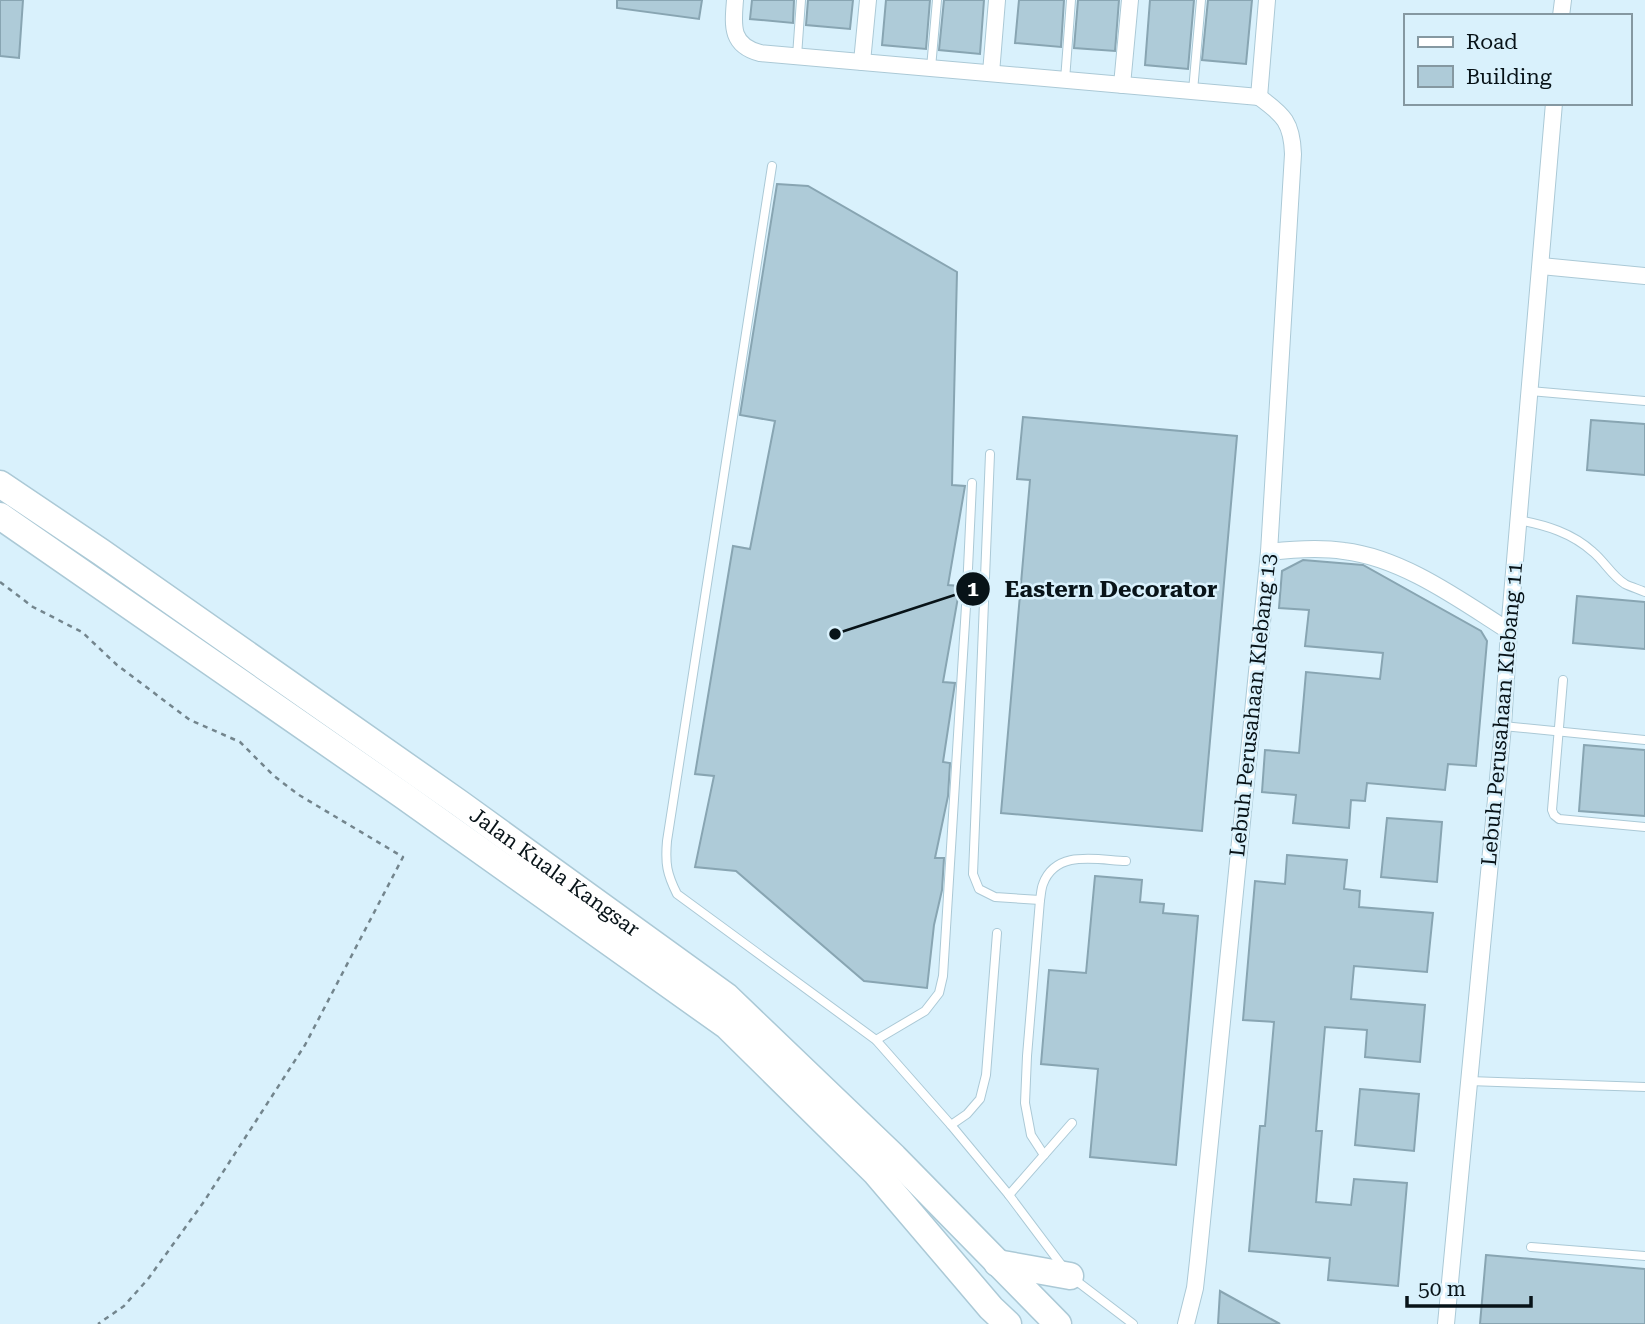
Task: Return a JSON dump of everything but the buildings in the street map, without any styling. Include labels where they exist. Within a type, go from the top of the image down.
[{"type":"highway","name":"Jalan Kuala Kangsar","points":[[0,484],[459,803],[726,996],[894,1157],[1058,1324]]},
{"type":"highway","name":"Jalan Kuala Kangsar","points":[[0,516],[404,796],[727,1026],[876,1173],[990,1308],[1008,1324]]},
{"type":"highway","points":[[997,1263],[1070,1276]]},
{"type":"street","points":[[735,0],[734,21],[738,39],[751,51],[760,53],[1259,97],[1267,0]]},
{"type":"street","points":[[862,62],[868,0]]},
{"type":"street","points":[[991,73],[997,0]]},
{"type":"street","points":[[1122,85],[1130,0]]},
{"type":"street","name":"Lebuh Perusahaan Klebang 13","points":[[1186,1324],[1195,1288],[1198,1261],[1269,552],[1293,154],[1292,137],[1286,119],[1259,97]]},
{"type":"street","name":"Lebuh Perusahaan Klebang 11","points":[[1446,1324],[1503,726],[1554,105]]},
{"type":"street","points":[[1541,266],[1645,275]]},
{"type":"street","points":[[1269,552],[1309,548],[1347,551],[1383,561],[1437,585],[1509,631]]},
{"type":"lane","points":[[797,56],[802,0]]},
{"type":"lane","points":[[931,68],[937,0]]},
{"type":"lane","points":[[1065,80],[1071,0]]},
{"type":"lane","points":[[1193,91],[1201,0]]},
{"type":"lane","points":[[772,166],[667,841],[667,874],[677,894],[876,1040],[1009,1195],[1070,1276],[1133,1324]]},
{"type":"lane","points":[[1530,391],[1645,401]]},
{"type":"lane","points":[[990,454],[973,874],[979,889],[995,897],[1040,900]]},
{"type":"lane","points":[[876,1040],[925,1010],[939,993],[943,976],[972,483]]},
{"type":"lane","points":[[1518,520],[1544,524],[1566,534],[1593,552],[1618,579],[1645,592]]},
{"type":"lane","points":[[1563,680],[1552,810],[1554,815],[1559,819],[1645,827]]},
{"type":"lane","points":[[1503,726],[1645,740]]},
{"type":"lane","points":[[1044,1156],[1031,1135],[1025,1103],[1043,884],[1052,868],[1072,858],[1126,861]]},
{"type":"lane","points":[[951,1125],[967,1114],[980,1099],[986,1075],[997,933]]},
{"type":"lane","points":[[1469,1081],[1645,1087]]},
{"type":"lane","points":[[1009,1195],[1072,1123]]},
{"type":"lane","points":[[1531,1247],[1645,1255]]},
{"type":"path","points":[[0,582],[33,607],[82,632],[117,665],[190,720],[240,742],[274,776],[299,795],[403,857],[305,1045],[218,1181],[148,1279],[124,1306],[98,1324]]},
{"type":"place","name":"Eastern Decorator","points":[[835,634]]}]
